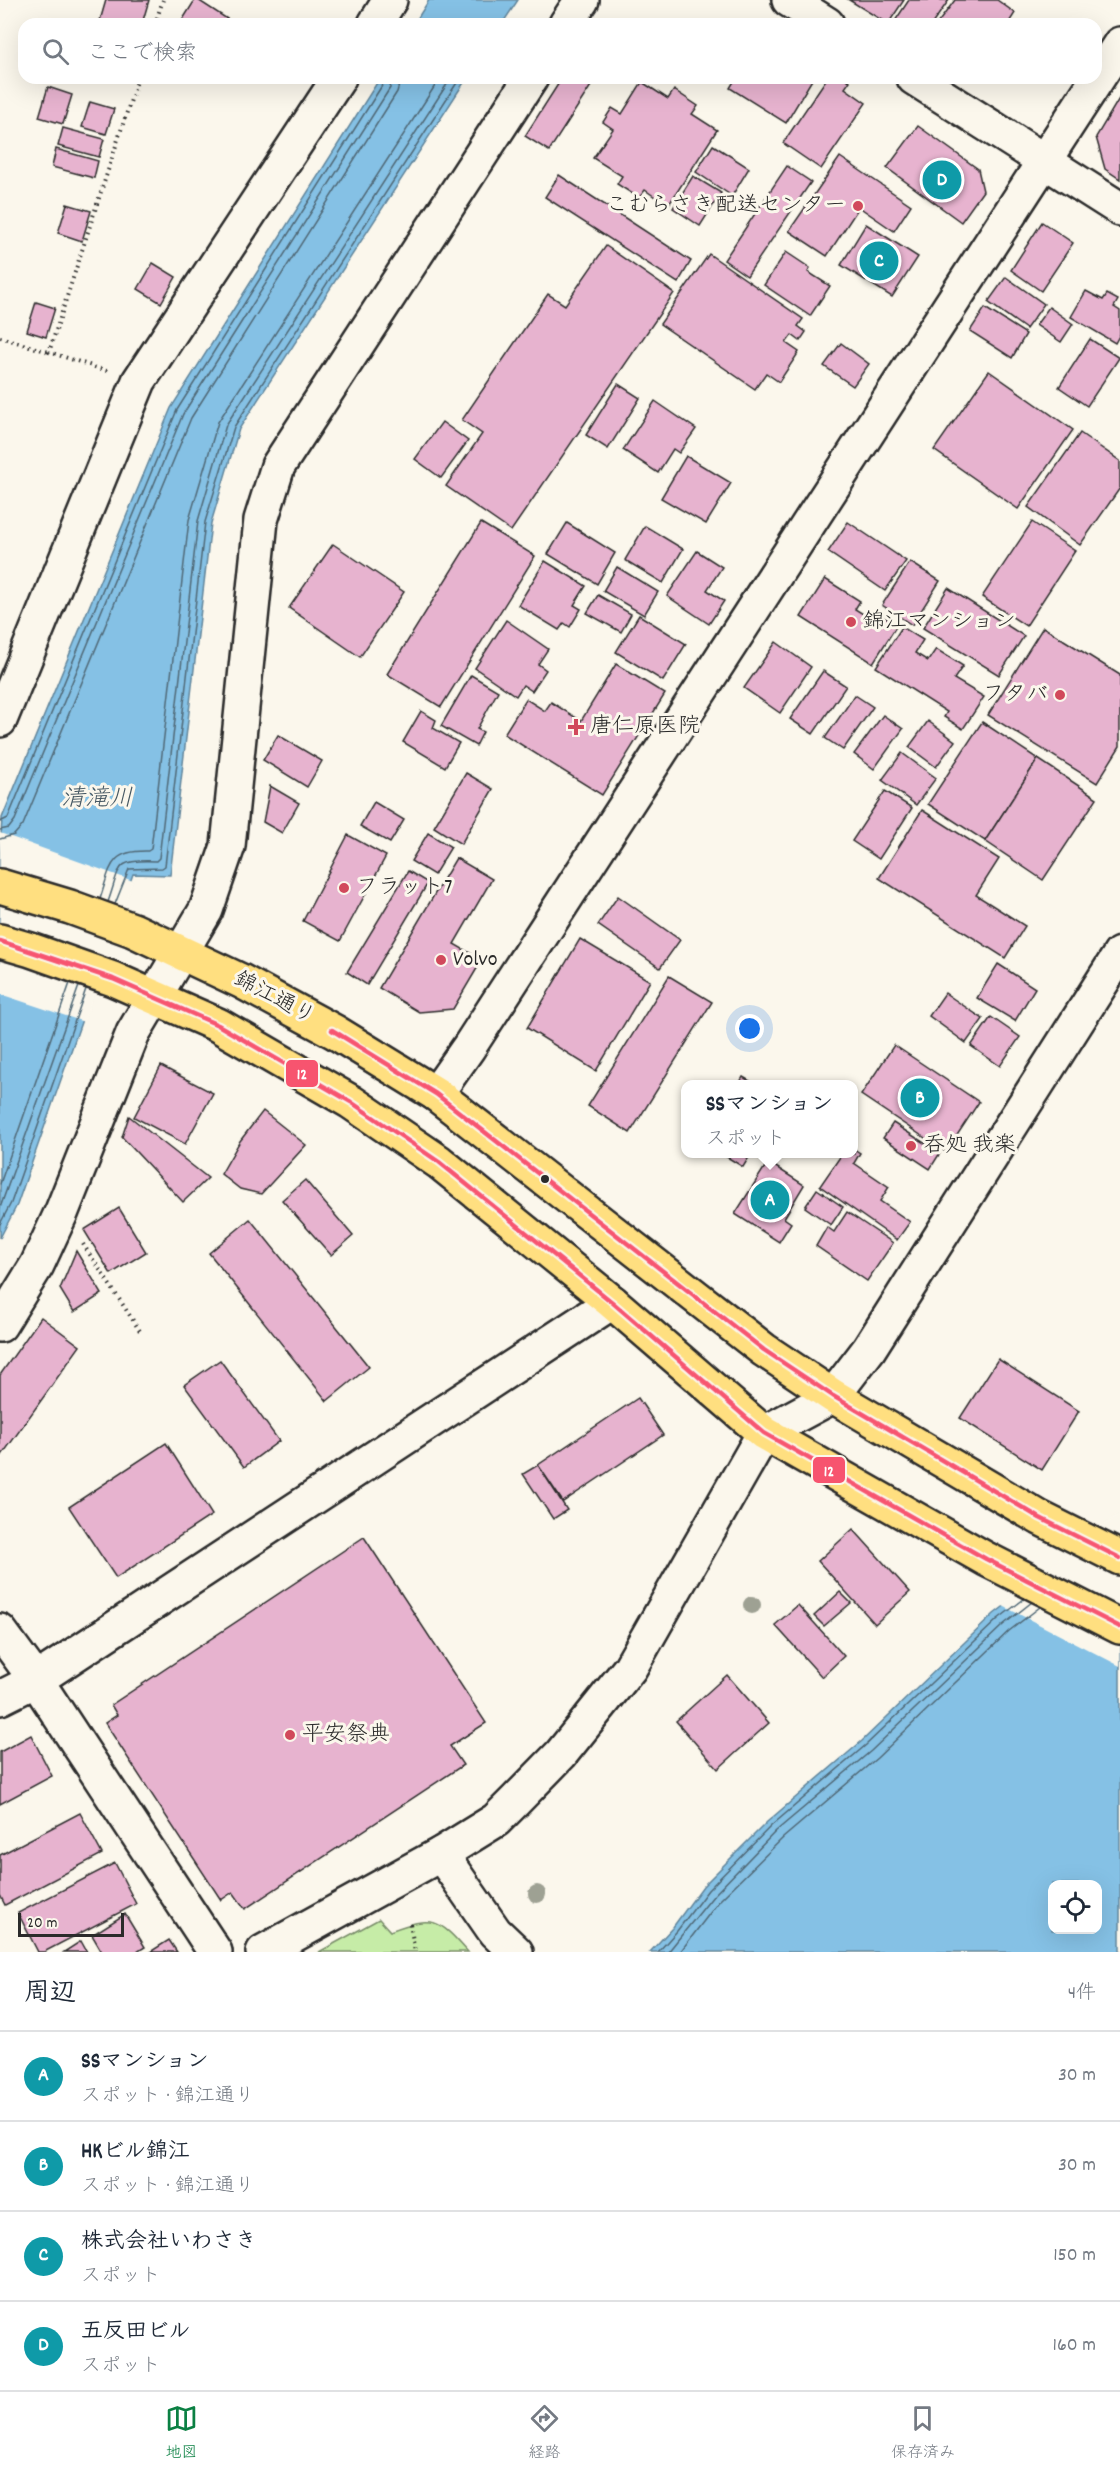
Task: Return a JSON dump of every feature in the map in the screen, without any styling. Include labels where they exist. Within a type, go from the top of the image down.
[{"type":"highway","name":"錦江通り","points":[[0,886],[70,907],[133,930],[241,981],[335,1032],[436,1094],[764,1350],[833,1396],[1040,1518],[1120,1558]]},
{"type":"highway","points":[[0,941],[113,979],[225,1029],[351,1102],[439,1162],[612,1302],[764,1433],[986,1559],[1120,1627]]},
{"type":"street","points":[[379,18],[390,0]]},
{"type":"street","points":[[570,18],[582,0]]},
{"type":"street","points":[[789,0],[818,18]]},
{"type":"street","points":[[1102,72],[1120,44]]},
{"type":"street","points":[[0,720],[139,381],[335,84]]},
{"type":"street","points":[[0,1325],[37,1265],[62,1211],[133,1033],[206,910],[228,846],[261,520],[278,466],[527,84]]},
{"type":"street","points":[[924,84],[1120,209]]},
{"type":"street","points":[[436,1094],[469,1047],[1095,84]]},
{"type":"street","points":[[263,1952],[441,1854],[496,1820],[561,1755],[630,1668],[764,1433],[833,1396],[870,1349],[1120,954]]},
{"type":"street","points":[[0,1698],[36,1680],[612,1302]]},
{"type":"street","points":[[0,1631],[36,1680],[215,1952]]},
{"type":"street","points":[[441,1854],[495,1932],[514,1951]]},
{"type":"path","points":[[157,18],[163,0]]},
{"type":"path","points":[[49,352],[136,84]]},
{"type":"path","points":[[0,337],[139,381]]},
{"type":"path","points":[[62,1211],[142,1334]]},
{"type":"path","points":[[410,1924],[415,1952]]},
{"type":"green space","points":[[379,1919],[390,1931],[416,1923],[434,1923],[449,1932],[468,1952],[319,1952]]},
{"type":"water","points":[[429,0],[518,0],[506,18],[418,18]]},
{"type":"water","name":"清滝川","points":[[376,84],[463,84],[239,429],[211,523],[170,875],[133,874],[17,1205],[0,1238],[0,852],[2,818],[171,408]]},
{"type":"water","points":[[1120,1517],[1120,1952],[650,1952],[673,1927],[703,1886],[767,1822],[862,1741],[994,1614]]},
{"type":"pier","points":[[0,833],[133,881],[84,1022],[0,994]]},
{"type":"pier","points":[[1117,1515],[1120,1516],[1120,1666],[1001,1605]]},
{"type":"building","points":[[106,0],[149,0],[144,18],[101,18]]},
{"type":"building","points":[[195,0],[198,0],[226,18],[184,18]]},
{"type":"building","points":[[849,0],[904,0],[892,18],[878,18]]},
{"type":"building","points":[[909,0],[949,0],[936,18],[897,18]]},
{"type":"building","points":[[955,0],[997,0],[1015,13],[1012,18],[942,18]]},
{"type":"building","points":[[558,84],[592,84],[549,151],[525,136]]},
{"type":"building","points":[[641,84],[645,84],[668,99],[674,90],[698,106],[692,114],[717,130],[668,206],[645,190],[639,198],[617,184],[622,176],[593,158],[613,129],[603,122],[612,108],[622,114]]},
{"type":"building","points":[[732,84],[809,84],[786,123],[730,88]]},
{"type":"building","points":[[823,84],[848,84],[845,88],[866,103],[821,169],[783,143]]},
{"type":"building","points":[[48,87],[72,95],[63,124],[39,117]]},
{"type":"building","points":[[1120,97],[1120,179],[1105,169],[1096,137]]},
{"type":"building","points":[[90,102],[114,109],[106,134],[82,127]]},
{"type":"building","points":[[918,126],[978,169],[983,191],[961,222],[887,168]]},
{"type":"building","points":[[63,128],[104,139],[99,157],[58,146]]},
{"type":"building","points":[[713,145],[749,168],[732,196],[696,172]]},
{"type":"building","points":[[56,149],[98,161],[94,178],[52,167]]},
{"type":"building","name":"こむらさき配送センター","points":[[840,157],[911,205],[894,231],[859,207],[827,256],[789,231]]},
{"type":"building","points":[[787,166],[811,182],[747,276],[724,260]]},
{"type":"building","points":[[559,175],[691,261],[678,283],[545,197]]},
{"type":"building","points":[[693,176],[721,193],[700,226],[673,208]]},
{"type":"building","points":[[67,204],[91,211],[82,241],[58,233]]},
{"type":"building","points":[[1042,222],[1073,243],[1041,291],[1011,270]]},
{"type":"building","points":[[866,224],[918,257],[892,297],[841,265]]},
{"type":"building","points":[[606,246],[674,293],[511,531],[446,486],[482,434],[462,420],[548,294],[565,305]]},
{"type":"building","points":[[786,252],[810,268],[808,272],[830,286],[810,316],[764,285]]},
{"type":"building","points":[[709,254],[803,319],[798,326],[806,332],[800,341],[792,335],[786,343],[799,352],[779,382],[766,373],[755,389],[660,324]]},
{"type":"building","points":[[153,263],[176,277],[161,303],[138,289]]},
{"type":"building","points":[[1006,277],[1044,304],[1026,329],[988,302]]},
{"type":"building","points":[[1086,291],[1103,300],[1107,294],[1118,300],[1114,307],[1120,311],[1120,334],[1115,343],[1071,317]]},
{"type":"building","points":[[36,302],[55,308],[46,337],[27,331]]},
{"type":"building","points":[[1049,307],[1073,324],[1061,342],[1036,325]]},
{"type":"building","points":[[985,308],[1026,334],[1012,358],[970,331]]},
{"type":"building","points":[[1090,339],[1119,358],[1087,406],[1059,387]]},
{"type":"building","points":[[841,343],[869,364],[853,386],[824,366]]},
{"type":"building","points":[[989,371],[1073,430],[1018,509],[934,450]]},
{"type":"building","points":[[618,384],[640,398],[608,449],[586,435]]},
{"type":"building","points":[[655,401],[696,429],[679,453],[673,449],[658,473],[623,450]]},
{"type":"building","points":[[442,422],[468,441],[441,478],[415,459]]},
{"type":"building","points":[[1080,433],[1120,461],[1120,488],[1080,545],[1028,507]]},
{"type":"building","points":[[686,456],[731,483],[706,524],[661,498]]},
{"type":"building","points":[[848,522],[906,561],[885,591],[828,552]]},
{"type":"building","points":[[1032,522],[1075,551],[1026,626],[982,597]]},
{"type":"building","points":[[481,523],[535,556],[441,707],[387,674]]},
{"type":"building","points":[[567,523],[615,553],[597,584],[548,554]]},
{"type":"building","points":[[645,526],[683,549],[663,583],[625,560]]},
{"type":"building","points":[[333,544],[404,592],[360,657],[289,608]]},
{"type":"building","points":[[697,551],[722,567],[707,590],[724,601],[709,624],[667,596]]},
{"type":"building","points":[[545,561],[586,586],[574,605],[581,609],[570,627],[564,623],[559,630],[518,605]]},
{"type":"building","points":[[910,562],[940,581],[912,625],[882,605]]},
{"type":"building","points":[[617,567],[658,592],[644,615],[603,591]]},
{"type":"building","name":"錦江マンション","points":[[825,579],[860,601],[855,609],[871,619],[876,611],[897,625],[873,663],[801,617]]},
{"type":"building","points":[[948,588],[1024,636],[999,675],[923,628]]},
{"type":"building","points":[[598,595],[631,614],[621,632],[587,613]]},
{"type":"building","points":[[639,615],[686,644],[663,681],[616,652]]},
{"type":"building","points":[[506,620],[548,649],[538,664],[546,670],[532,691],[523,685],[516,696],[475,668]]},
{"type":"building","points":[[902,627],[923,640],[915,653],[928,661],[936,649],[963,666],[954,679],[984,697],[963,729],[944,717],[947,712],[876,667]]},
{"type":"building","name":"フタバ","points":[[1043,627],[1120,675],[1120,746],[1097,783],[988,715]]},
{"type":"building","points":[[776,642],[811,667],[780,713],[744,688]]},
{"type":"building","name":"唐仁原医院","points":[[616,664],[665,694],[602,795],[504,734],[526,699],[545,711],[551,702],[581,721]]},
{"type":"building","points":[[823,671],[846,686],[813,734],[790,719]]},
{"type":"building","points":[[471,675],[498,691],[477,729],[483,732],[476,746],[441,726]]},
{"type":"building","points":[[855,695],[873,707],[843,750],[825,738]]},
{"type":"building","points":[[421,711],[436,720],[433,728],[459,743],[445,767],[403,742]]},
{"type":"building","points":[[883,715],[903,729],[874,769],[854,754]]},
{"type":"building","points":[[928,721],[955,741],[936,767],[909,747]]},
{"type":"building","points":[[982,722],[1038,759],[985,841],[928,804]]},
{"type":"building","points":[[278,735],[322,761],[307,787],[263,760]]},
{"type":"building","points":[[902,753],[936,778],[916,805],[882,780]]},
{"type":"building","points":[[1038,759],[1097,798],[1043,880],[985,841]]},
{"type":"building","points":[[466,773],[493,789],[461,844],[434,827]]},
{"type":"building","points":[[270,786],[299,803],[282,833],[263,822]]},
{"type":"building","points":[[885,791],[912,808],[879,859],[852,841]]},
{"type":"building","points":[[374,802],[404,820],[390,843],[360,826]]},
{"type":"building","points":[[922,810],[999,859],[976,895],[1025,926],[1005,958],[879,878]]},
{"type":"building","points":[[428,833],[451,847],[434,875],[411,861]]},
{"type":"building","name":"フラット7","points":[[348,835],[386,856],[340,941],[303,921]]},
{"type":"building","points":[[456,858],[492,879],[454,944],[482,960],[453,1009],[419,1012],[379,988]]},
{"type":"building","points":[[408,871],[428,883],[367,985],[347,972]]},
{"type":"building","points":[[618,896],[680,940],[660,968],[598,925]]},
{"type":"building","points":[[580,939],[650,981],[596,1071],[527,1028]]},
{"type":"building","points":[[998,964],[1035,988],[1015,1021],[977,998]]},
{"type":"building","points":[[669,976],[712,1002],[630,1133],[588,1106]]},
{"type":"building","points":[[945,993],[983,1019],[966,1043],[929,1016]]},
{"type":"building","points":[[991,1017],[1020,1037],[1000,1066],[971,1046]]},
{"type":"building","points":[[894,1045],[979,1102],[946,1152],[861,1095]]},
{"type":"building","points":[[161,1066],[213,1093],[185,1144],[134,1117]]},
{"type":"building","points":[[263,1111],[306,1145],[261,1194],[240,1189],[221,1174],[240,1141]]},
{"type":"building","points":[[129,1116],[208,1178],[183,1202],[122,1137]]},
{"type":"building","name":"呑処 我楽","points":[[893,1123],[940,1153],[930,1169],[883,1138]]},
{"type":"building","points":[[728,1158],[749,1158],[743,1167]]},
{"type":"building","points":[[839,1158],[857,1158],[854,1163],[889,1187],[880,1201],[910,1222],[897,1240],[820,1186]]},
{"type":"building","points":[[768,1162],[804,1185],[784,1218],[791,1223],[779,1242],[735,1214]]},
{"type":"building","points":[[305,1180],[353,1236],[331,1255],[282,1200]]},
{"type":"building","points":[[817,1189],[843,1207],[831,1225],[805,1207]]},
{"type":"building","points":[[119,1208],[146,1252],[111,1274],[84,1230]]},
{"type":"building","points":[[847,1212],[893,1243],[867,1281],[816,1246],[827,1227],[834,1232]]},
{"type":"building","points":[[250,1219],[369,1367],[327,1401],[209,1253]]},
{"type":"building","points":[[76,1251],[102,1294],[74,1312],[60,1289]]},
{"type":"building","points":[[41,1317],[80,1346],[0,1458],[0,1375]]},
{"type":"building","points":[[998,1359],[1079,1411],[1042,1470],[960,1418]]},
{"type":"building","points":[[220,1360],[279,1441],[244,1467],[184,1385]]},
{"type":"building","points":[[638,1398],[663,1435],[563,1502],[538,1465]]},
{"type":"building","points":[[166,1443],[212,1515],[116,1578],[69,1507]]},
{"type":"building","points":[[538,1465],[567,1510],[553,1519],[523,1474]]},
{"type":"building","points":[[853,1529],[910,1592],[875,1624],[818,1561]]},
{"type":"building","name":"平安祭典","points":[[364,1537],[486,1723],[450,1746],[463,1765],[245,1909],[233,1892],[221,1900],[105,1723],[117,1715],[111,1705]]},
{"type":"building","points":[[840,1592],[851,1603],[824,1626],[814,1616]]},
{"type":"building","points":[[798,1605],[844,1656],[822,1677],[775,1625]]},
{"type":"building","points":[[727,1675],[769,1723],[718,1769],[676,1721]]},
{"type":"building","points":[[31,1735],[52,1776],[0,1804],[0,1752]]},
{"type":"building","points":[[80,1813],[102,1854],[5,1905],[0,1895],[0,1855]]},
{"type":"building","points":[[115,1863],[136,1904],[44,1952],[38,1952],[18,1913]]},
{"type":"building","points":[[125,1914],[145,1947],[137,1952],[102,1952],[92,1935]]},
{"type":"building","points":[[169,1940],[177,1952],[150,1952]]},
{"type":"building","points":[[81,1941],[87,1952],[64,1952]]},
{"type":"transit line","name":"12","points":[[0,941],[113,979],[218,1025],[351,1102],[439,1162],[612,1302],[764,1433],[986,1559],[1120,1627]]},
{"type":"transit line","name":"12","points":[[332,1030],[436,1094],[764,1350],[833,1396],[1040,1518],[1120,1558]]},
{"type":"place","name":"五反田ビル","points":[[942,180]]},
{"type":"place","name":"こむらさき配送センター","points":[[858,206]]},
{"type":"place","name":"株式会社いわさき","points":[[879,261]]},
{"type":"place","name":"錦江マンション","points":[[851,622]]},
{"type":"place","name":"フタバ","points":[[1060,695]]},
{"type":"place","name":"唐仁原医院","points":[[576,727]]},
{"type":"place","name":"フラット7","points":[[344,888]]},
{"type":"place","name":"Volvo","points":[[441,960]]},
{"type":"place","name":"HKビル錦江","points":[[920,1098]]},
{"type":"place","name":"呑処 我楽","points":[[911,1146]]},
{"type":"place","name":"SSマンション","points":[[770,1200]]},
{"type":"place","name":"平安祭典","points":[[290,1735]]}]
